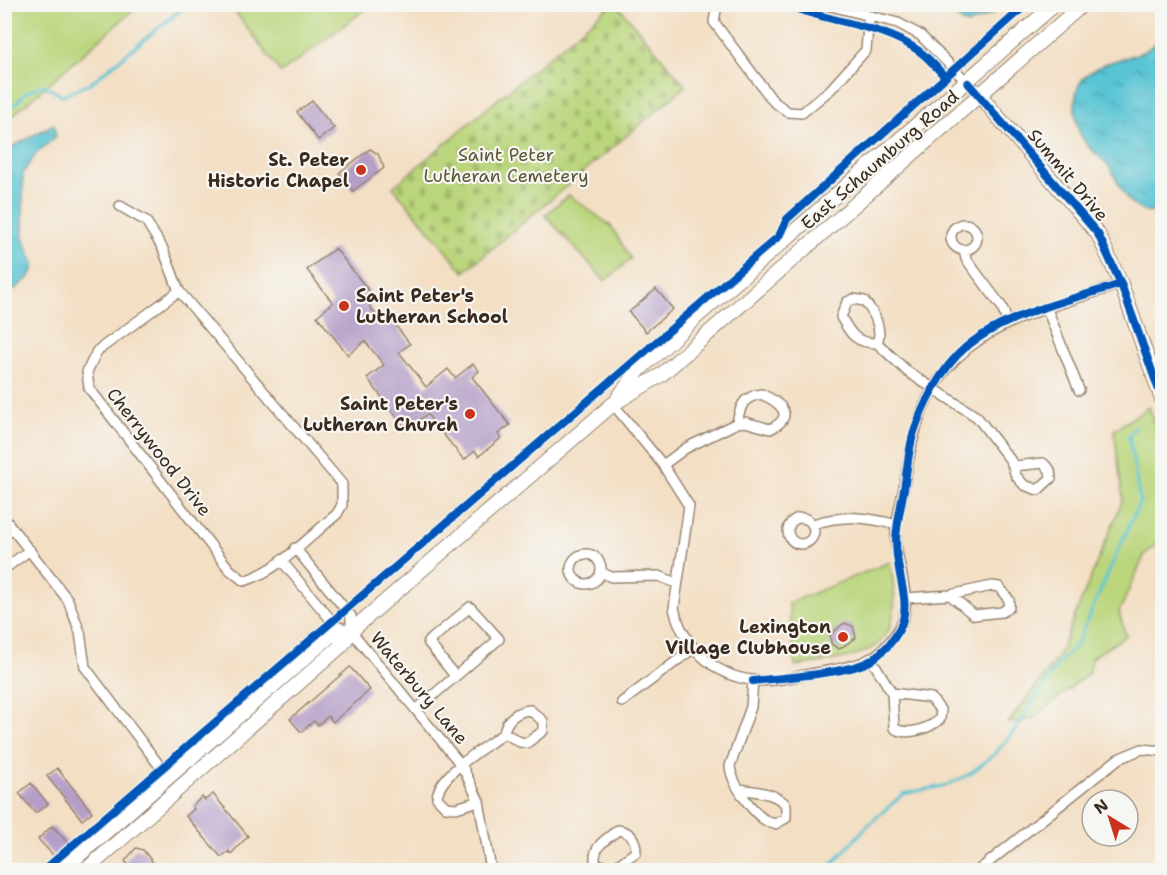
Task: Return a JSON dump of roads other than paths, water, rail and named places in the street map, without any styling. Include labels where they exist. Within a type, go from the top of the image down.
[{"type":"main road","name":"East Schaumburg Road","points":[[613,404],[640,369],[695,318],[1055,4]]},
{"type":"main road","name":"East Schaumburg Road","points":[[86,870],[342,645],[351,631],[613,404],[661,375],[981,97],[1083,4]]},
{"type":"main road","name":"Summit Drive","points":[[968,82],[1098,234],[1121,284],[1162,399]]},
{"type":"main road","name":"East Schaumburg Road","points":[[62,870],[330,636],[351,631]]},
{"type":"street","points":[[717,4],[714,22],[773,101],[788,112],[801,113],[831,89],[866,50],[869,16]]},
{"type":"street","points":[[823,4],[898,23],[920,35],[968,82]]},
{"type":"street","name":"Cherrywood Drive","points":[[120,206],[146,221],[163,249],[179,291],[342,484],[342,505],[337,514],[281,560],[256,578],[244,581],[235,577],[89,388],[87,372],[97,351],[179,291]]},
{"type":"street","points":[[964,250],[966,259],[1002,307],[1007,322]]},
{"type":"street","points":[[613,404],[663,465],[689,506],[674,608],[677,622],[694,648],[720,668],[753,681],[836,669],[872,660],[898,631],[905,612],[906,598],[896,542],[897,525],[913,434],[934,388],[953,360],[966,347],[1007,322],[1121,284]]},
{"type":"street","points":[[878,344],[879,328],[868,305],[864,301],[853,299],[846,302],[842,317],[852,337],[861,343],[878,344],[908,372],[977,417],[1014,466]]},
{"type":"street","points":[[1047,309],[1078,390]]},
{"type":"street","points":[[663,465],[686,448],[737,423],[745,422],[770,429],[778,425],[784,417],[784,410],[776,400],[761,394],[750,396],[742,402],[737,423]]},
{"type":"street","points":[[813,524],[834,517],[854,516],[897,525]]},
{"type":"street","points":[[4,518],[68,600],[80,632],[85,667],[168,777]]},
{"type":"street","name":"Waterbury Lane","points":[[296,548],[351,616],[351,631]]},
{"type":"street","points":[[4,569],[30,550]]},
{"type":"street","name":"Waterbury Lane","points":[[281,560],[336,626],[351,631],[462,766],[479,801],[491,870]]},
{"type":"street","points":[[601,572],[611,577],[659,576],[676,583]]},
{"type":"street","points":[[906,598],[950,595],[992,586],[999,587],[1009,600],[1009,607],[1002,612],[979,616],[967,611],[950,595]]},
{"type":"street","points":[[416,710],[499,639],[470,607],[428,642],[455,676]]},
{"type":"street","points":[[621,702],[694,648]]},
{"type":"street","points":[[872,660],[892,693],[892,723],[897,731],[908,733],[934,725],[940,719],[941,711],[931,698],[892,693]]},
{"type":"street","points":[[740,789],[774,795],[782,800],[786,805],[786,818],[775,824],[765,821],[740,789],[730,775],[730,766],[751,707],[753,681]]},
{"type":"street","points":[[462,766],[504,733]]},
{"type":"street","points":[[980,870],[1118,759],[1142,749],[1162,751]]},
{"type":"street","name":"Waterbury Lane","points":[[462,766],[441,783],[437,798],[447,807],[456,808],[479,801]]},
{"type":"street","points":[[618,830],[627,832],[632,837],[636,852],[615,867],[591,868],[594,852],[618,830]]},
{"type":"water","points":[[938,5],[1002,5],[994,13],[967,25]]},
{"type":"water","points":[[1162,37],[1162,212],[1149,212],[1133,205],[1127,199],[1108,165],[1085,142],[1078,129],[1075,103],[1082,80],[1094,69],[1143,52]]},
{"type":"water","points":[[54,124],[56,136],[36,154],[23,173],[23,237],[35,266],[26,280],[5,298],[5,151]]},
{"type":"waterway","points":[[4,106],[16,104],[25,93],[43,85],[63,96],[92,82],[188,4]]},
{"type":"waterway","points":[[827,870],[867,826],[903,794],[947,785],[970,774],[996,753],[1018,726],[1057,665],[1076,646],[1140,501],[1129,436],[1136,426]]},
{"type":"place","name":"St. Peter Historic Chapel","points":[[361,170]]},
{"type":"place","name":"Saint Peter's Lutheran School","points":[[344,306]]},
{"type":"place","name":"Saint Peter's Lutheran Church","points":[[470,414]]},
{"type":"place","name":"Lexington Village Clubhouse","points":[[843,637]]},
{"type":"park label","name":"Saint Peter Lutheran Cemetery","points":[[506,165]]}]
